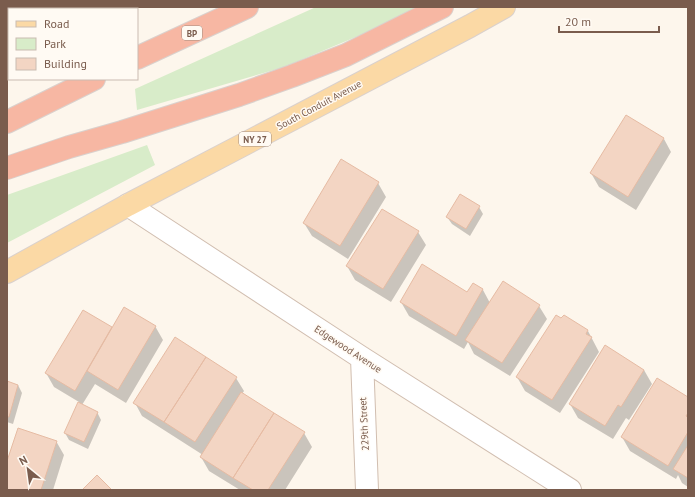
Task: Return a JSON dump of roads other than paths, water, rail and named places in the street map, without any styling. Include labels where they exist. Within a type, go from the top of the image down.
[{"type":"highway","name":"BP","points":[[138,58],[246,7]]},
{"type":"highway","points":[[7,168],[69,147],[225,100],[292,76],[346,55],[442,7]]},
{"type":"highway","points":[[7,122],[92,80]]},
{"type":"main road","name":"South Conduit Avenue","points":[[7,272],[128,205],[504,7]]},
{"type":"street","name":"Edgewood Avenue","points":[[128,205],[362,358],[570,490]]},
{"type":"street","name":"229th Street","points":[[362,358],[367,490]]}]
